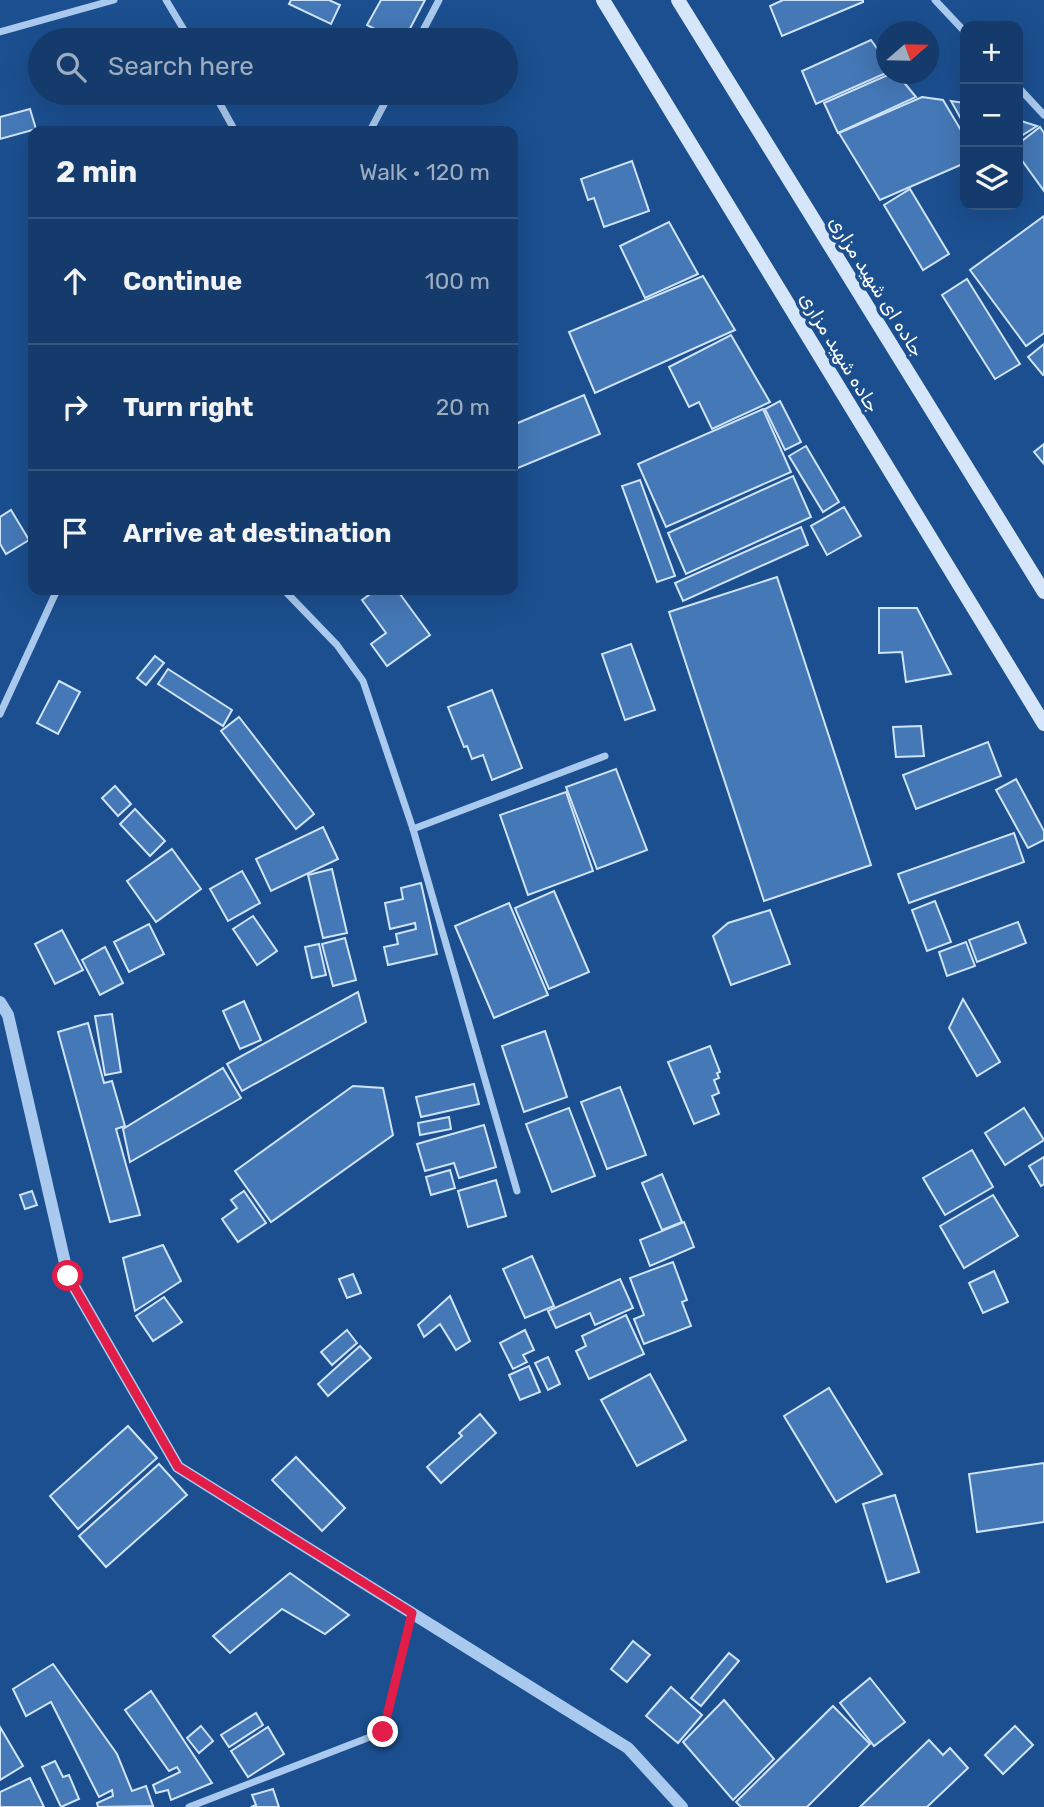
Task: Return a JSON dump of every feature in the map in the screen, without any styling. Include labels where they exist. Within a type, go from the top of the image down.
[{"type":"main road","name":"جاده شهید مزاری","points":[[603,0],[1044,724]]},
{"type":"main road","name":"جاده ای شهید مزاری","points":[[678,0],[1044,592]]},
{"type":"street","points":[[0,32],[114,0]]},
{"type":"street","points":[[166,0],[183,28]]},
{"type":"street","points":[[424,28],[439,0]]},
{"type":"street","points":[[935,0],[960,27]]},
{"type":"street","points":[[1023,92],[1044,115]]},
{"type":"street","points":[[221,105],[232,126]]},
{"type":"street","points":[[373,126],[384,105]]},
{"type":"street","points":[[0,714],[55,595]]},
{"type":"street","points":[[289,595],[337,645],[363,681],[413,829],[517,1191]]},
{"type":"street","points":[[413,829],[605,756]]},
{"type":"street","points":[[0,1002],[68,1276],[178,1467],[628,1748],[682,1807]]},
{"type":"street","points":[[189,1807],[383,1732],[412,1613]]},
{"type":"building","points":[[291,0],[329,0],[340,5],[331,24],[289,4]]},
{"type":"building","points":[[381,0],[425,0],[410,28],[373,28],[367,25]]},
{"type":"building","points":[[783,0],[863,2],[782,36],[770,6]]},
{"type":"building","points":[[871,40],[876,47],[876,77],[816,104],[802,71]]},
{"type":"building","points":[[876,80],[876,84],[905,84],[916,97],[838,133],[824,103]]},
{"type":"building","points":[[922,97],[943,100],[960,129],[960,165],[880,200],[839,133]]},
{"type":"building","points":[[951,101],[960,102],[960,117]]},
{"type":"building","points":[[30,109],[35,126],[28,126],[28,131],[0,139],[0,117]]},
{"type":"building","points":[[1023,122],[1037,126],[1023,135]]},
{"type":"building","points":[[1040,127],[1044,133],[1044,191],[1023,162],[1023,140]]},
{"type":"building","points":[[632,161],[649,211],[604,227],[594,198],[588,200],[581,179]]},
{"type":"building","points":[[910,189],[949,254],[923,270],[884,205]]},
{"type":"building","points":[[1044,216],[1044,333],[1026,346],[970,270]]},
{"type":"building","points":[[669,222],[698,274],[645,298],[620,246]]},
{"type":"building","points":[[703,276],[735,330],[595,393],[569,332]]},
{"type":"building","points":[[967,279],[1020,364],[995,379],[942,295]]},
{"type":"building","points":[[731,335],[770,402],[712,429],[699,402],[689,407],[669,367]]},
{"type":"building","points":[[1044,344],[1044,374],[1043,375],[1028,357]]},
{"type":"building","points":[[584,395],[600,434],[518,468],[518,423]]},
{"type":"building","points":[[780,401],[801,442],[785,450],[765,409]]},
{"type":"building","points":[[763,409],[791,472],[666,527],[638,464]]},
{"type":"building","points":[[1044,444],[1044,464],[1034,452]]},
{"type":"building","points":[[806,446],[839,502],[823,512],[789,456]]},
{"type":"building","points":[[793,476],[811,517],[686,574],[668,533]]},
{"type":"building","points":[[640,480],[675,576],[657,582],[622,486]]},
{"type":"building","points":[[844,507],[861,536],[827,555],[811,526]]},
{"type":"building","points":[[11,510],[28,538],[6,554],[0,544],[0,517]]},
{"type":"building","points":[[801,527],[808,545],[683,601],[675,583]]},
{"type":"building","points":[[777,577],[871,865],[764,901],[669,612]]},
{"type":"building","points":[[369,595],[401,595],[430,635],[387,666],[371,644],[386,633],[362,600]]},
{"type":"building","points":[[879,608],[917,608],[951,674],[906,682],[902,652],[879,653]]},
{"type":"building","points":[[631,644],[655,710],[625,720],[602,654]]},
{"type":"building","points":[[155,656],[164,663],[146,685],[137,678]]},
{"type":"building","points":[[168,669],[232,710],[223,726],[158,684]]},
{"type":"building","points":[[59,681],[80,692],[58,734],[37,723]]},
{"type":"building","points":[[492,690],[522,768],[492,780],[483,755],[472,759],[467,746],[464,747],[448,707]]},
{"type":"building","points":[[239,717],[314,814],[296,829],[221,731]]},
{"type":"building","points":[[921,726],[924,756],[896,757],[893,727]]},
{"type":"building","points":[[988,742],[1001,776],[916,809],[903,775]]},
{"type":"building","points":[[616,769],[647,850],[597,869],[566,787]]},
{"type":"building","points":[[1016,779],[1044,831],[1044,840],[1028,848],[996,790]]},
{"type":"building","points":[[115,786],[131,804],[118,816],[102,798]]},
{"type":"building","points":[[566,792],[593,871],[528,895],[500,815]]},
{"type":"building","points":[[135,809],[165,841],[150,856],[120,824]]},
{"type":"building","points":[[323,827],[338,859],[271,891],[256,859]]},
{"type":"building","points":[[1014,833],[1024,862],[909,903],[898,874]]},
{"type":"building","points":[[172,849],[201,889],[156,922],[127,881]]},
{"type":"building","points":[[332,869],[347,933],[323,938],[308,875]]},
{"type":"building","points":[[242,871],[260,903],[228,921],[210,889]]},
{"type":"building","points":[[421,883],[437,954],[388,965],[384,947],[398,944],[396,934],[416,929],[415,923],[390,929],[385,903],[403,899],[401,888]]},
{"type":"building","points":[[554,891],[589,972],[549,989],[515,908]]},
{"type":"building","points":[[935,901],[951,942],[927,951],[912,910]]},
{"type":"building","points":[[509,903],[548,995],[494,1018],[455,926]]},
{"type":"building","points":[[770,910],[790,964],[731,985],[713,936],[728,923]]},
{"type":"building","points":[[253,916],[277,951],[257,965],[233,929]]},
{"type":"building","points":[[1018,922],[1026,943],[977,962],[969,940]]},
{"type":"building","points":[[149,924],[164,954],[129,972],[114,942]]},
{"type":"building","points":[[62,930],[83,970],[55,984],[35,944]]},
{"type":"building","points":[[345,938],[356,980],[333,986],[322,944]]},
{"type":"building","points":[[966,942],[975,966],[947,976],[939,952]]},
{"type":"building","points":[[319,944],[326,975],[312,978],[305,947]]},
{"type":"building","points":[[105,947],[123,983],[100,995],[82,960]]},
{"type":"building","points":[[358,992],[366,1022],[242,1091],[227,1064]]},
{"type":"building","points":[[963,999],[1000,1062],[977,1076],[949,1028]]},
{"type":"building","points":[[244,1001],[261,1040],[240,1049],[223,1011]]},
{"type":"building","points":[[112,1014],[121,1072],[105,1075],[95,1016]]},
{"type":"building","points":[[88,1023],[104,1083],[112,1081],[125,1126],[116,1129],[140,1215],[110,1222],[58,1032]]},
{"type":"building","points":[[545,1031],[567,1097],[524,1112],[502,1046]]},
{"type":"building","points":[[710,1046],[720,1072],[717,1073],[719,1078],[714,1080],[719,1093],[712,1096],[719,1114],[694,1124],[668,1062]]},
{"type":"building","points":[[223,1068],[241,1098],[130,1162],[123,1129]]},
{"type":"building","points":[[474,1084],[479,1104],[421,1117],[416,1097]]},
{"type":"building","points":[[353,1086],[383,1088],[393,1135],[271,1222],[235,1171]]},
{"type":"building","points":[[620,1087],[646,1155],[607,1169],[581,1102]]},
{"type":"building","points":[[569,1108],[595,1176],[552,1192],[526,1124]]},
{"type":"building","points":[[1024,1108],[1044,1140],[1005,1165],[985,1133]]},
{"type":"building","points":[[449,1117],[451,1129],[420,1135],[418,1123]]},
{"type":"building","points":[[484,1125],[496,1167],[459,1178],[454,1163],[425,1171],[417,1144]]},
{"type":"building","points":[[972,1150],[993,1187],[945,1215],[923,1178]]},
{"type":"building","points":[[1044,1157],[1044,1184],[1041,1186],[1029,1166]]},
{"type":"building","points":[[450,1170],[455,1188],[431,1195],[426,1177]]},
{"type":"building","points":[[662,1174],[682,1222],[662,1230],[642,1183]]},
{"type":"building","points":[[496,1180],[506,1216],[468,1227],[458,1191]]},
{"type":"building","points":[[32,1191],[37,1205],[25,1209],[20,1195]]},
{"type":"building","points":[[244,1191],[266,1223],[238,1242],[222,1219],[237,1208],[231,1200]]},
{"type":"building","points":[[993,1195],[1018,1236],[964,1268],[940,1226]]},
{"type":"building","points":[[684,1222],[694,1247],[650,1266],[640,1240]]},
{"type":"building","points":[[163,1245],[181,1281],[135,1311],[123,1258]]},
{"type":"building","points":[[532,1256],[554,1306],[525,1318],[503,1269]]},
{"type":"building","points":[[673,1262],[687,1300],[682,1302],[691,1326],[644,1344],[634,1319],[644,1315],[630,1278]]},
{"type":"building","points":[[994,1271],[1008,1302],[983,1313],[969,1283]]},
{"type":"building","points":[[353,1274],[361,1293],[347,1298],[339,1279]]},
{"type":"building","points":[[620,1279],[633,1308],[595,1325],[590,1313],[556,1328],[548,1311]]},
{"type":"building","points":[[450,1296],[470,1341],[456,1350],[440,1324],[424,1337],[418,1325]]},
{"type":"building","points":[[164,1297],[182,1322],[153,1341],[136,1316]]},
{"type":"building","points":[[626,1315],[644,1354],[589,1379],[576,1351],[586,1346],[582,1336]]},
{"type":"building","points":[[347,1330],[357,1343],[332,1365],[321,1352]]},
{"type":"building","points":[[525,1330],[534,1350],[523,1355],[527,1362],[513,1369],[500,1343]]},
{"type":"building","points":[[360,1346],[371,1358],[328,1396],[318,1384]]},
{"type":"building","points":[[548,1357],[560,1384],[548,1390],[535,1363]]},
{"type":"building","points":[[529,1366],[540,1392],[520,1400],[509,1375]]},
{"type":"building","points":[[650,1374],[686,1440],[637,1466],[601,1400]]},
{"type":"building","points":[[829,1388],[882,1474],[836,1502],[784,1416]]},
{"type":"building","points":[[480,1414],[496,1433],[441,1483],[427,1467],[462,1436],[459,1433]]},
{"type":"building","points":[[128,1426],[157,1458],[78,1529],[50,1496]]},
{"type":"building","points":[[296,1457],[345,1508],[322,1531],[272,1480]]},
{"type":"building","points":[[1044,1463],[1044,1522],[977,1532],[969,1474]]},
{"type":"building","points":[[159,1464],[187,1495],[106,1567],[79,1536]]},
{"type":"building","points":[[895,1495],[919,1572],[887,1582],[863,1504]]},
{"type":"building","points":[[290,1573],[349,1615],[325,1634],[282,1609],[230,1653],[213,1636]]},
{"type":"building","points":[[633,1641],[650,1655],[627,1682],[611,1669]]},
{"type":"building","points":[[729,1653],[739,1661],[701,1706],[691,1698]]},
{"type":"building","points":[[53,1664],[117,1754],[132,1791],[146,1786],[153,1806],[98,1807],[97,1803],[113,1796],[112,1790],[99,1797],[51,1702],[26,1716],[13,1689]]},
{"type":"building","points":[[870,1678],[905,1722],[874,1746],[840,1703]]},
{"type":"building","points":[[671,1687],[702,1715],[678,1743],[646,1716]]},
{"type":"building","points":[[151,1691],[212,1783],[171,1800],[168,1790],[156,1793],[153,1785],[180,1772],[177,1767],[169,1771],[125,1710]]},
{"type":"building","points":[[724,1700],[774,1759],[733,1800],[683,1742]]},
{"type":"building","points":[[833,1706],[870,1744],[807,1807],[741,1807],[736,1802]]},
{"type":"building","points":[[256,1713],[263,1725],[229,1747],[221,1735]]},
{"type":"building","points":[[201,1726],[213,1741],[199,1753],[187,1738]]},
{"type":"building","points":[[1015,1726],[1033,1745],[1003,1774],[985,1755]]},
{"type":"building","points":[[0,1727],[23,1766],[0,1780]]},
{"type":"building","points":[[268,1727],[284,1754],[248,1777],[231,1751]]},
{"type":"building","points":[[929,1740],[943,1755],[950,1748],[968,1768],[927,1807],[860,1807]]},
{"type":"building","points":[[55,1761],[63,1777],[69,1775],[79,1799],[61,1807],[42,1767]]},
{"type":"building","points":[[30,1778],[44,1807],[0,1807],[0,1792]]},
{"type":"building","points":[[273,1789],[279,1807],[251,1807],[256,1805],[252,1795]]},
{"type":"route","points":[[68,1276],[178,1467],[412,1613],[383,1732]]}]
